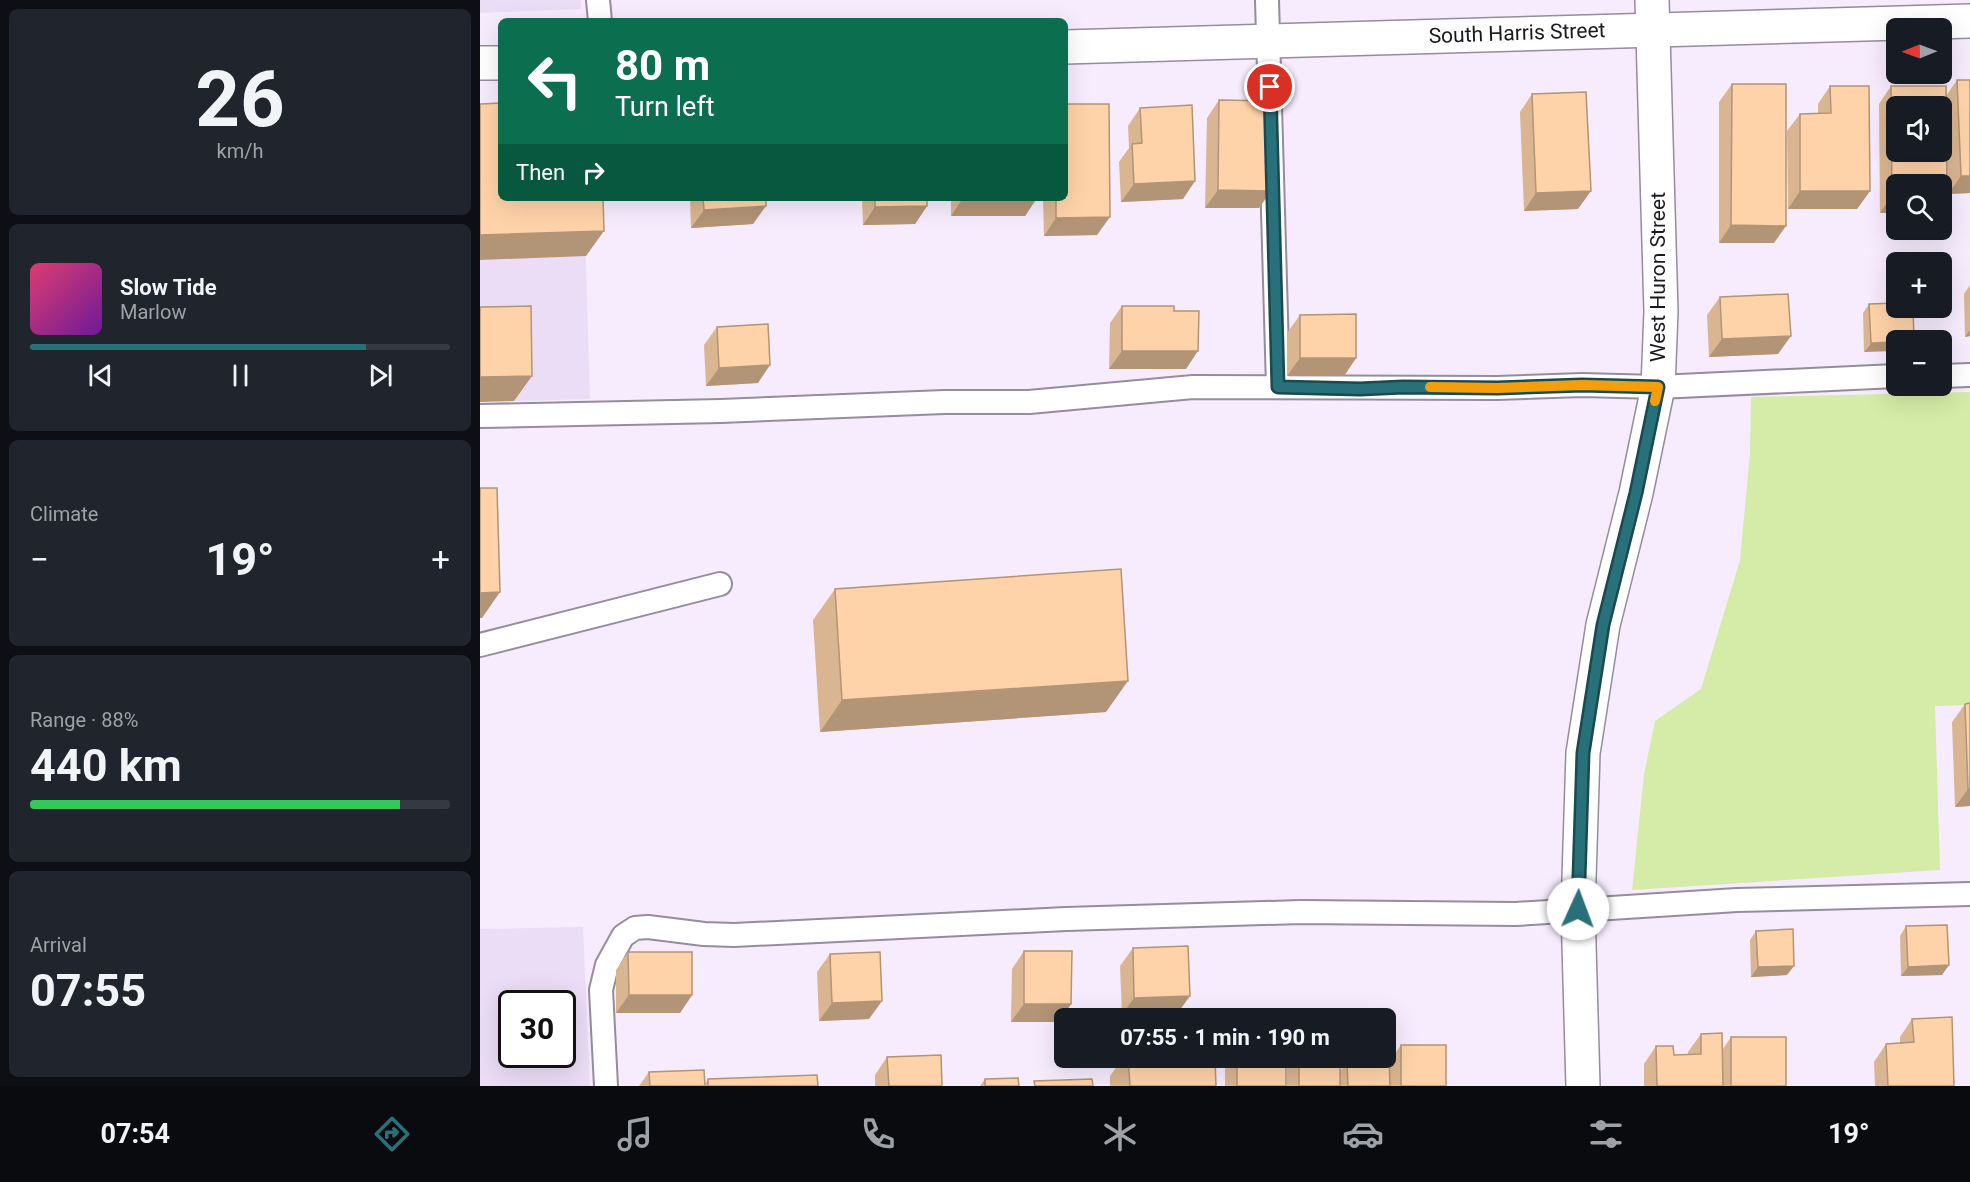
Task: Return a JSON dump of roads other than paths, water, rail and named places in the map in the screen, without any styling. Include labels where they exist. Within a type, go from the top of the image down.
[{"type":"street","name":"South Harris Street","points":[[1068,47],[1268,41],[1652,15],[1970,21]]},
{"type":"street","name":"West Huron Street","points":[[1583,1086],[1578,909],[1583,753],[1603,625],[1636,493],[1658,387],[1661,312],[1652,15]]},
{"type":"street","points":[[480,63],[498,63]]},
{"type":"lane","points":[[598,0],[600,18]]},
{"type":"lane","points":[[1267,0],[1278,387]]},
{"type":"lane","points":[[1952,376],[1970,375]]},
{"type":"lane","points":[[480,416],[721,411],[944,402],[1029,402],[1192,387],[1360,389],[1582,385],[1658,387],[1886,376]]},
{"type":"lane","points":[[480,645],[720,584]]},
{"type":"lane","points":[[606,1086],[601,990],[607,965],[623,936],[635,928],[648,927],[734,935],[1066,919],[1301,912],[1516,914],[1737,900],[1970,894]]}]
